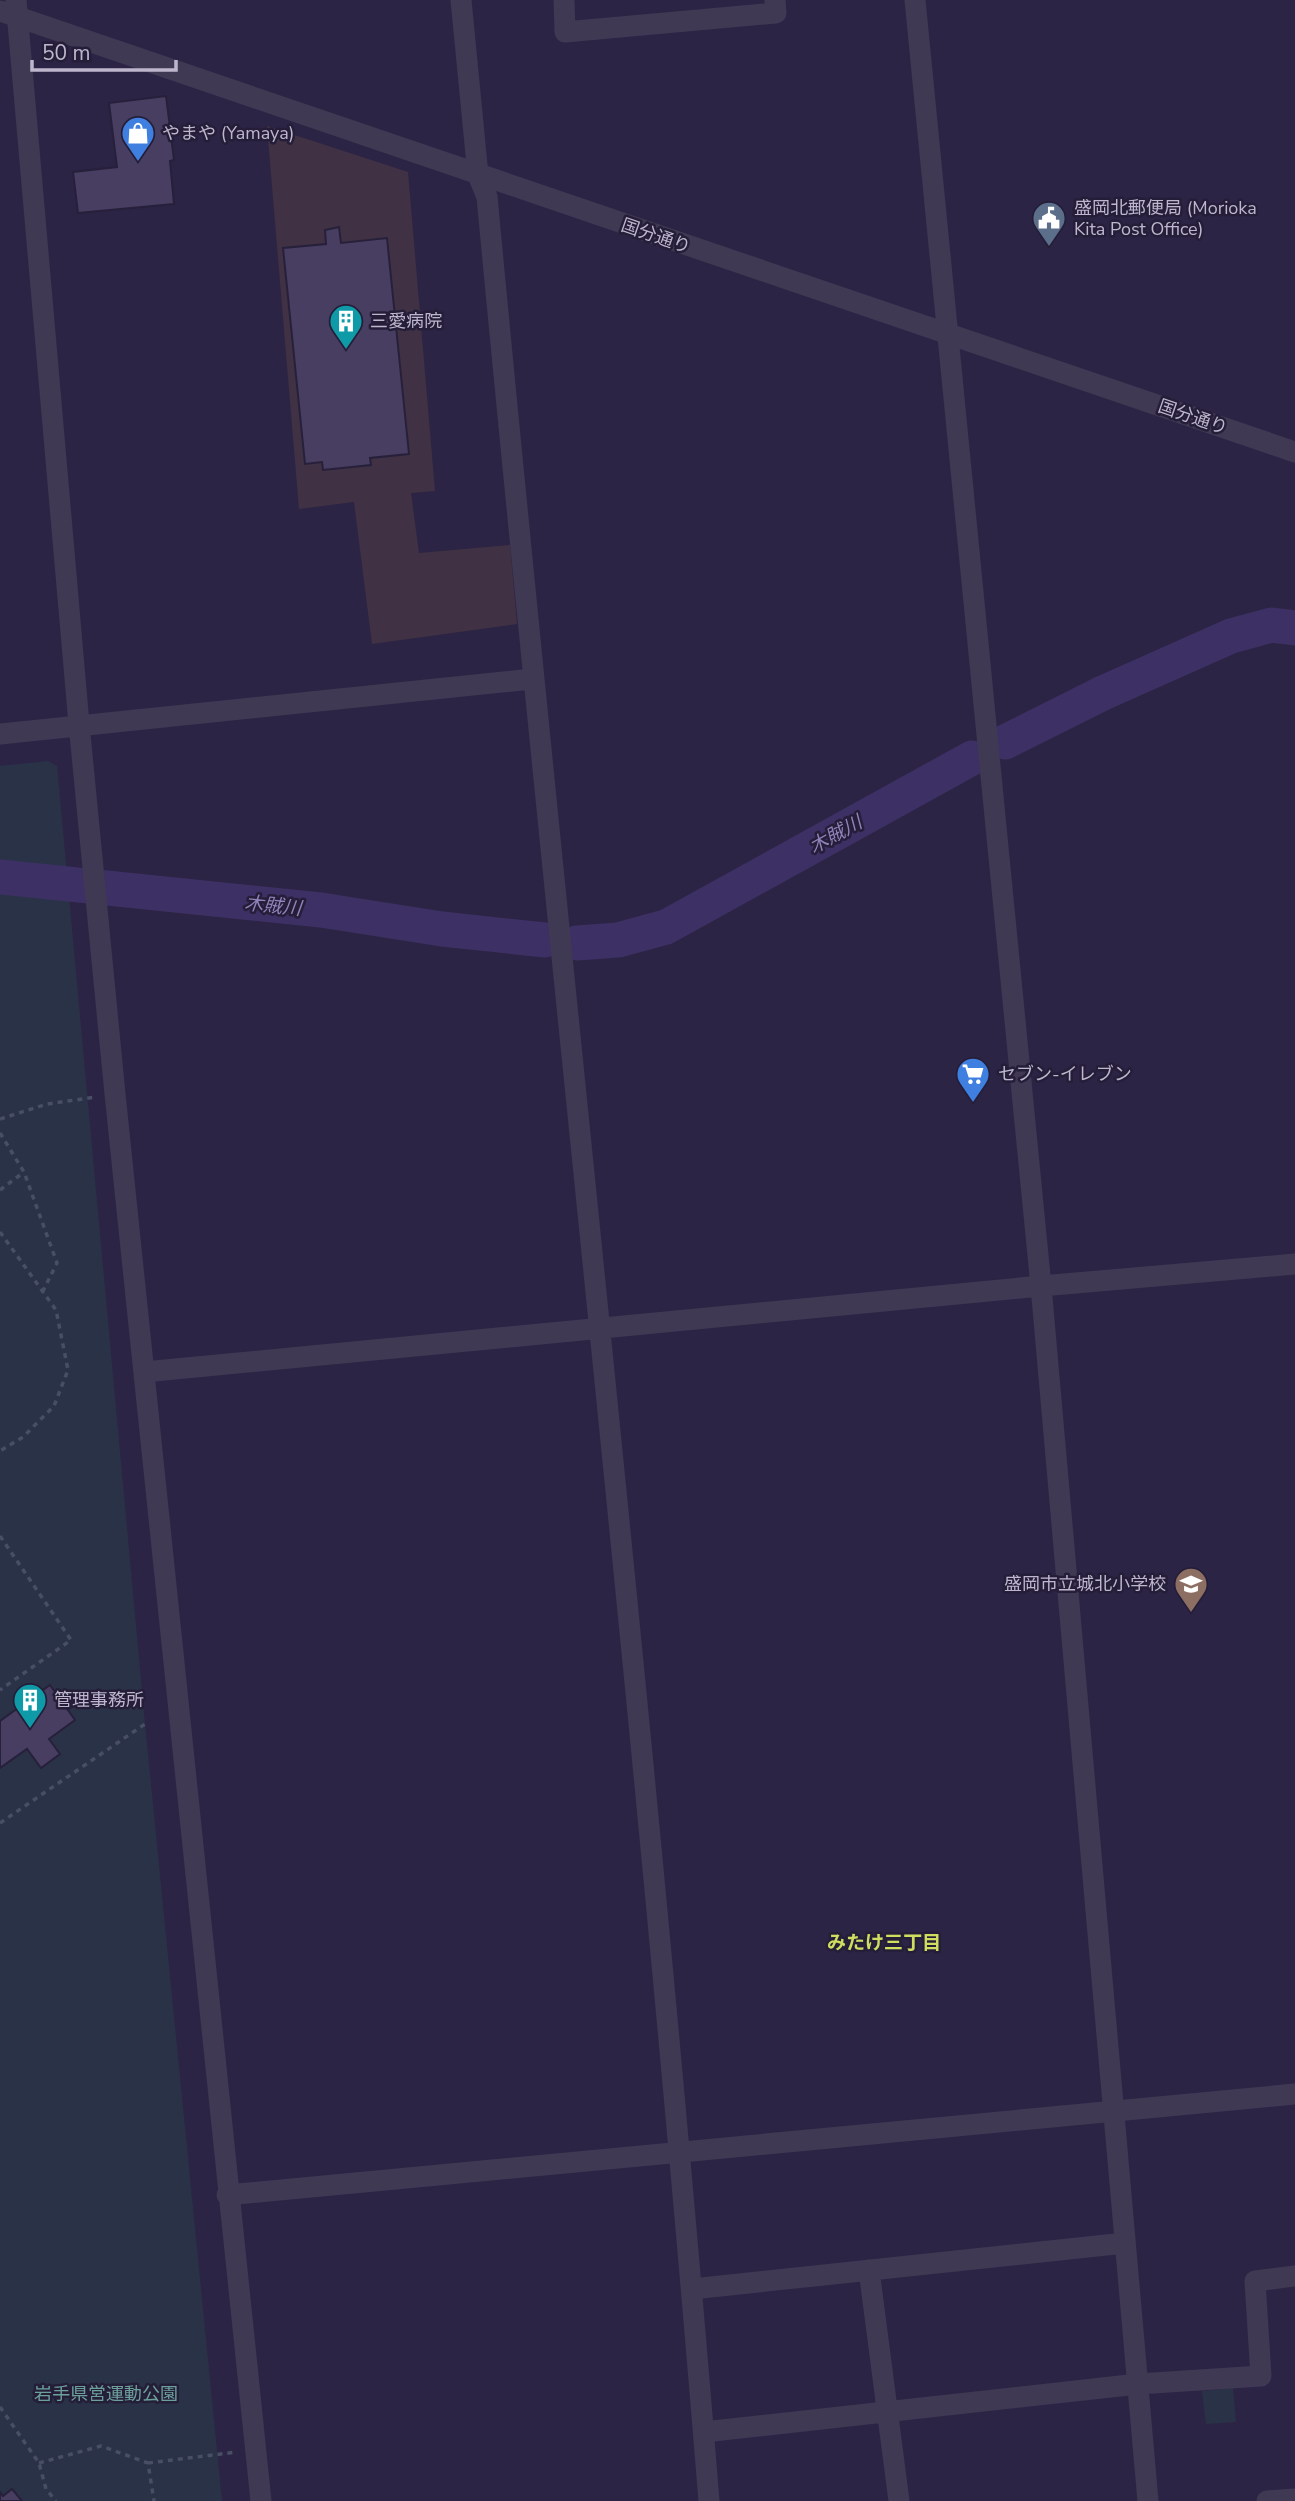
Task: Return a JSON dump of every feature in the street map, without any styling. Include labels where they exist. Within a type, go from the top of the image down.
[{"type":"street","points":[[461,0],[478,176],[487,197],[532,678],[601,1329],[681,2151],[709,2501]]},
{"type":"street","points":[[564,0],[565,33],[776,13],[775,0]]},
{"type":"street","points":[[921,1],[949,334],[1041,1286],[1148,2501]]},
{"type":"street","points":[[11,9],[115,1094],[226,2195],[261,2501]]},
{"type":"street","name":"国分通り","points":[[11,9],[478,176],[1295,452]]},
{"type":"street","points":[[0,734],[532,678]]},
{"type":"street","points":[[144,1372],[1295,1264]]},
{"type":"street","points":[[226,2195],[1295,2094]]},
{"type":"street","points":[[692,2289],[1125,2243]]},
{"type":"street","points":[[869,2270],[899,2501]]},
{"type":"street","points":[[704,2432],[1138,2384],[1261,2376],[1255,2281],[1295,2276]]},
{"type":"street","points":[[1267,2501],[1295,2499]]},
{"type":"path","points":[[0,1119],[47,1104],[115,1094]]},
{"type":"path","points":[[0,1133],[24,1172],[57,1263],[43,1292]]},
{"type":"path","points":[[0,1190],[24,1172]]},
{"type":"path","points":[[0,1232],[56,1310],[68,1370],[54,1406],[23,1437],[0,1451]]},
{"type":"path","points":[[0,1536],[71,1640],[0,1690]]},
{"type":"path","points":[[0,1823],[145,1724]]},
{"type":"path","points":[[0,2407],[40,2463],[46,2489],[56,2501]]},
{"type":"path","points":[[40,2463],[101,2446],[149,2463],[218,2452],[257,2452]]},
{"type":"path","points":[[149,2463],[154,2501]]},
{"type":"shaded area","points":[[267,126],[408,172],[435,491],[411,493],[419,553],[510,545],[517,624],[372,644],[354,502],[299,509]]},
{"type":"green space","name":"岩手県営運動公園","points":[[48,761],[57,766],[145,1724],[222,2501],[0,2501],[0,766]]},
{"type":"green space","points":[[1233,2388],[1236,2422],[1206,2424],[1202,2391]]},
{"type":"building","points":[[166,96],[174,160],[170,161],[174,204],[78,213],[73,172],[117,167],[109,103]]},
{"type":"building","name":"三愛病院","points":[[339,227],[341,243],[387,238],[409,454],[370,458],[371,465],[323,470],[322,462],[305,464],[283,248],[326,244],[325,230]]},
{"type":"building","name":"管理事務所","points":[[50,1685],[75,1720],[49,1739],[60,1754],[41,1768],[27,1749],[0,1768],[0,1721]]},
{"type":"building","points":[[12,2489],[22,2501],[0,2501],[0,2492],[3,2496]]},
{"type":"waterway","name":"木賊川","points":[[1005,742],[1103,693],[1231,636],[1272,625],[1295,628]]},
{"type":"waterway","name":"木賊川","points":[[577,943],[618,940],[666,927],[972,758]]},
{"type":"waterway","name":"木賊川","points":[[0,877],[321,910],[442,929],[545,940]]},
{"type":"place","name":"やまや (Yamaya)","points":[[138,163]]},
{"type":"place","name":"盛岡北郵便局 (Morioka Kita Post Office)","points":[[1049,248]]},
{"type":"place","name":"三愛病院","points":[[346,351]]},
{"type":"place","name":"セブン-イレブン","points":[[973,1104]]},
{"type":"place","name":"盛岡市立城北小学校","points":[[1191,1614]]},
{"type":"place","name":"管理事務所","points":[[30,1730]]},
{"type":"district","name":"みたけ三丁目","points":[[884,1942]]}]
